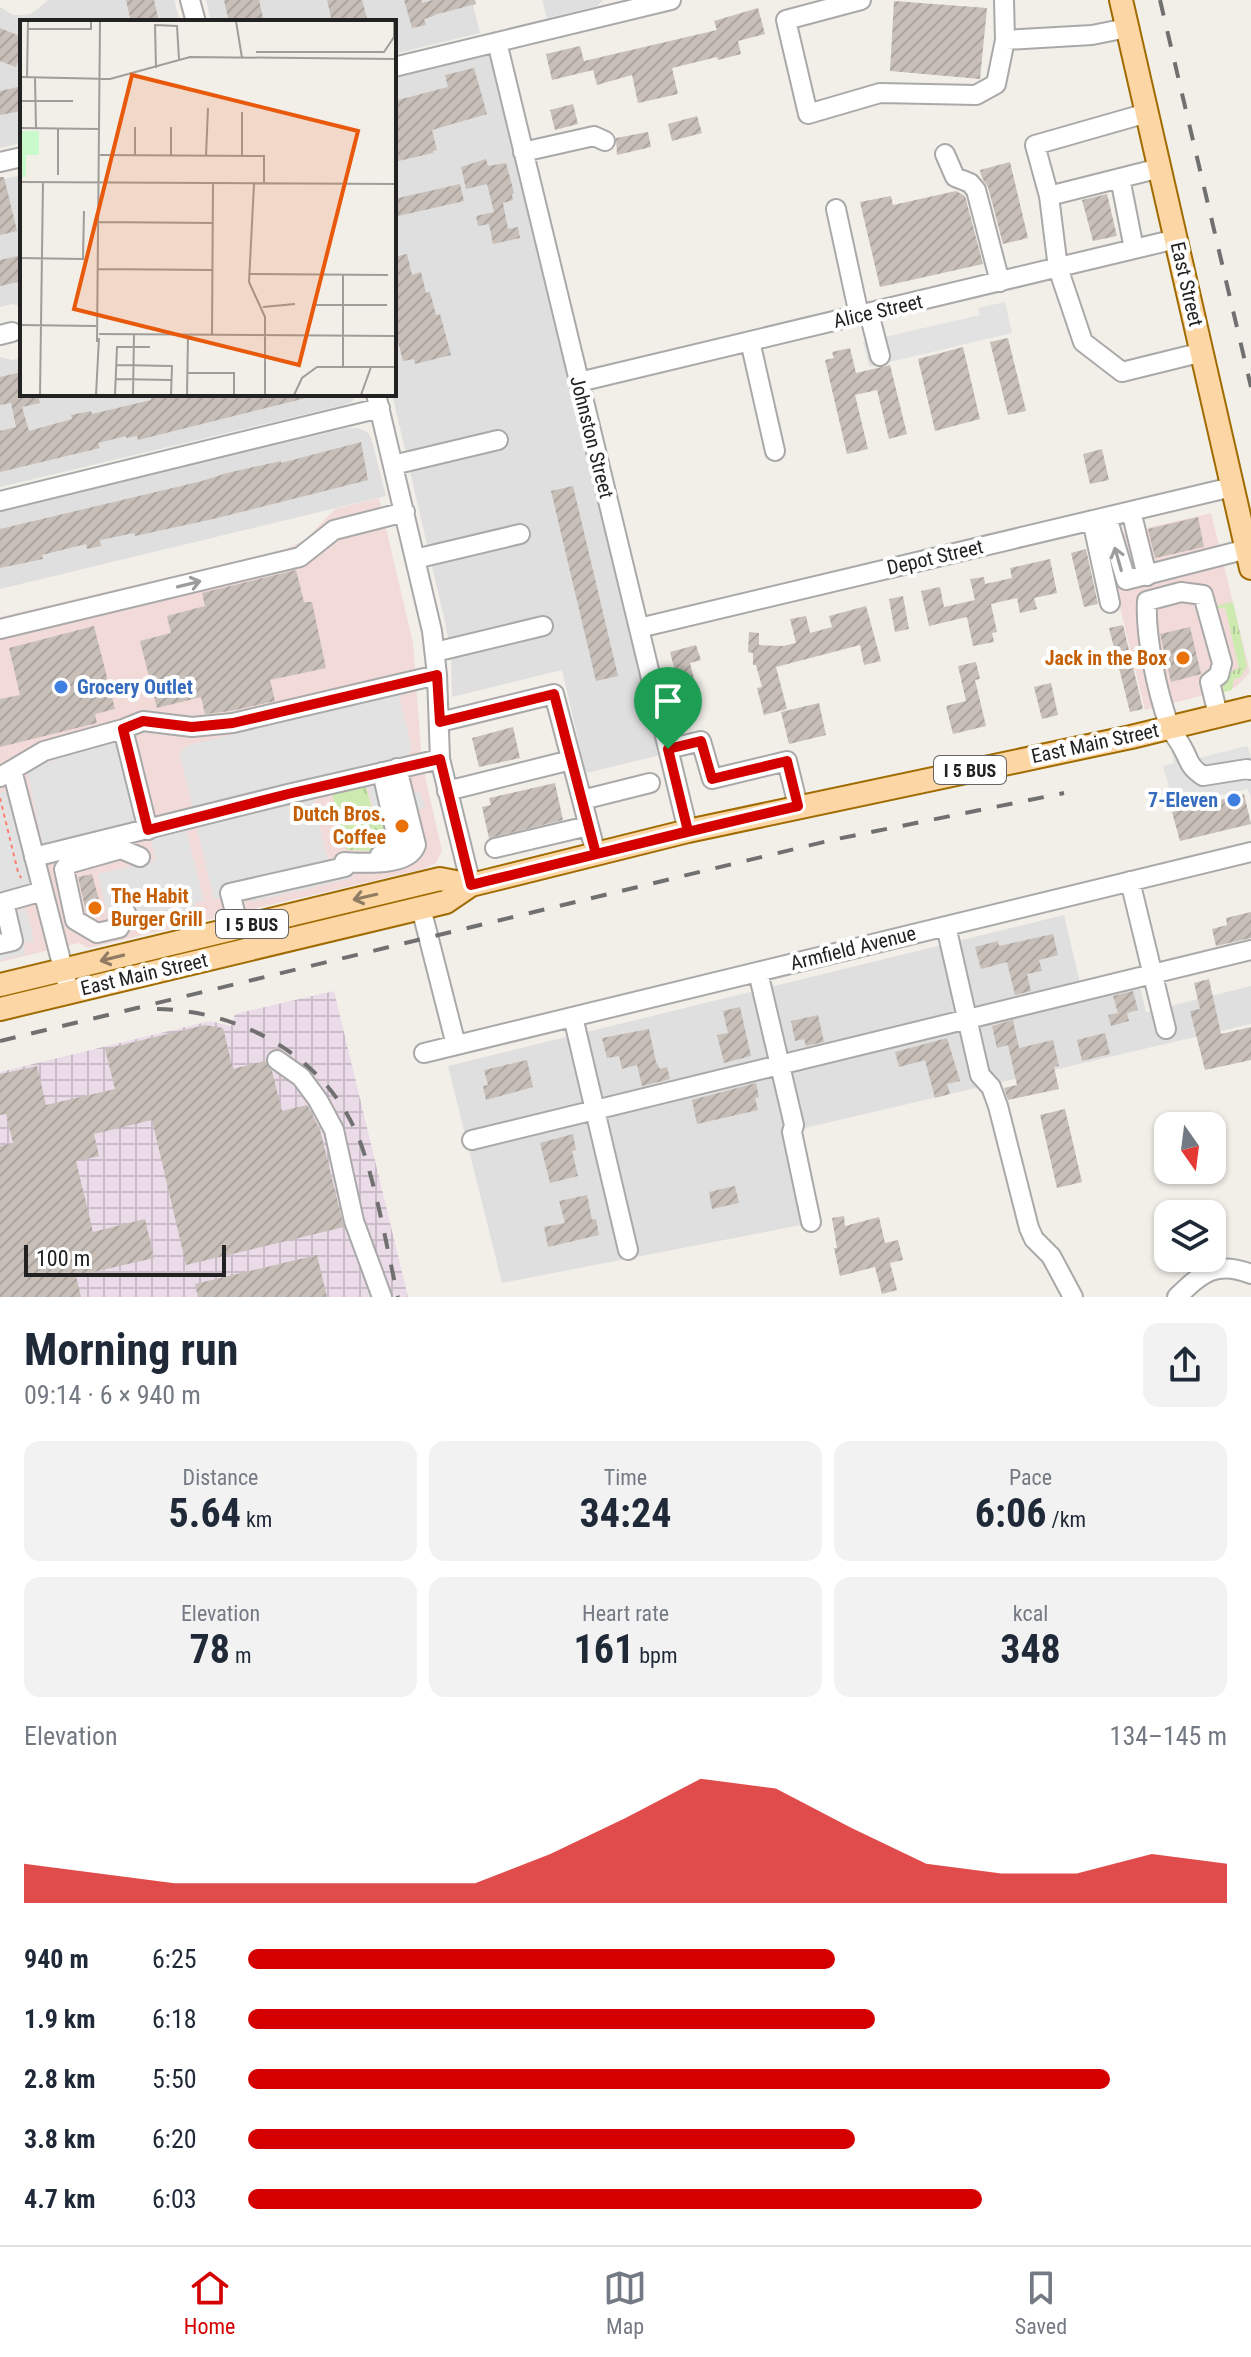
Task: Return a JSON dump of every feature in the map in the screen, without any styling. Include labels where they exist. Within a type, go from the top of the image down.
[{"type":"main road","name":"East Street","points":[[1121,0],[1249,559]]},
{"type":"main road","name":"East Main Street","points":[[0,1009],[446,902],[471,885],[688,831],[1251,708]]},
{"type":"main road","name":"East Main Street","points":[[0,985],[440,879],[471,885]]},
{"type":"street","points":[[190,0],[195,20]]},
{"type":"street","points":[[396,67],[497,42],[622,6],[671,0]]},
{"type":"street","points":[[861,0],[786,20],[808,114],[880,93],[976,95],[996,84],[1005,40],[1004,0]]},
{"type":"street","points":[[1005,40],[1092,35],[1127,28]]},
{"type":"street","name":"Johnston Street","points":[[497,42],[688,831]]},
{"type":"street","points":[[1147,113],[1035,145],[1049,196],[1058,268],[1083,342],[1122,372],[1203,352]]},
{"type":"street","points":[[523,152],[594,136],[605,141]]},
{"type":"street","points":[[945,154],[955,177],[970,183],[976,190],[1000,282]]},
{"type":"street","points":[[0,162],[20,157]]},
{"type":"street","points":[[1049,196],[1160,168]]},
{"type":"street","points":[[1120,178],[1134,249]]},
{"type":"street","points":[[836,209],[864,314],[880,356]]},
{"type":"street","name":"Alice Street","points":[[579,382],[864,314],[910,310],[980,293],[1000,282],[1176,239]]},
{"type":"street","points":[[750,341],[775,451]]},
{"type":"street","points":[[0,501],[378,401],[435,652],[440,759],[471,885]]},
{"type":"street","points":[[393,465],[498,440]]},
{"type":"street","name":"Depot Street","points":[[639,628],[1232,487]]},
{"type":"street","points":[[1131,511],[1147,576]]},
{"type":"street","points":[[0,629],[300,557],[334,530],[405,512]]},
{"type":"street","points":[[1099,518],[1124,578],[1129,580],[1249,559]]},
{"type":"street","points":[[1099,518],[1110,603]]},
{"type":"street","points":[[415,559],[520,534]]},
{"type":"street","points":[[1218,715],[1210,682],[1219,675],[1222,663],[1203,595],[1181,592],[1147,601],[1146,619],[1152,659],[1170,727],[1184,749],[1191,768],[1203,776],[1251,770]]},
{"type":"street","points":[[435,652],[543,626]]},
{"type":"street","points":[[68,992],[63,970],[34,894],[34,857],[6,774],[44,751],[143,721],[192,727],[233,723],[437,675]]},
{"type":"street","points":[[440,722],[554,694],[596,854]]},
{"type":"street","points":[[123,729],[148,830]]},
{"type":"street","points":[[668,749],[701,741],[712,779],[787,761],[798,806]]},
{"type":"street","points":[[34,857],[440,759]]},
{"type":"street","points":[[447,791],[571,760]]},
{"type":"street","points":[[239,927],[230,893],[344,860],[369,864],[408,856],[413,852],[416,845],[389,770]]},
{"type":"street","points":[[582,800],[650,783]]},
{"type":"street","points":[[495,848],[588,826]]},
{"type":"street","points":[[114,863],[144,856],[121,849],[68,864],[64,869],[75,920],[97,933],[119,928],[126,913]]},
{"type":"street","name":"Armfield Avenue","points":[[424,1053],[1251,852]]},
{"type":"street","points":[[1130,881],[1166,1029]]},
{"type":"street","points":[[0,944],[13,941],[4,902],[34,894]]},
{"type":"street","points":[[421,908],[456,1045]]},
{"type":"street","points":[[946,926],[980,1075],[991,1087],[998,1106],[1029,1228],[1034,1239],[1051,1256],[1073,1297]]},
{"type":"street","points":[[472,1140],[1251,950]]},
{"type":"street","points":[[758,972],[794,1125],[792,1132],[811,1222]]},
{"type":"street","points":[[573,1017],[628,1250]]},
{"type":"street","points":[[277,1060],[301,1077],[334,1130],[354,1221],[382,1297]]},
{"type":"street","points":[[1177,1297],[1192,1283],[1216,1269],[1237,1268],[1251,1274]]},
{"type":"path","points":[[0,798],[18,872],[34,894]]},
{"type":"shaded area","points":[[48,0],[174,0],[179,20],[20,20],[20,143],[0,148],[0,7],[13,15],[31,14]]},
{"type":"shaded area","points":[[206,0],[472,0],[480,33],[396,54],[396,20],[211,20]]},
{"type":"shaded area","points":[[542,0],[603,0],[597,6],[547,18]]},
{"type":"shaded area","points":[[489,54],[492,56],[661,755],[586,773],[562,670],[452,697],[451,652],[392,396],[396,396],[396,77]]},
{"type":"shaded area","points":[[20,175],[20,306],[0,307],[0,180]]},
{"type":"shaded area","points":[[1005,302],[1012,333],[869,367],[863,342],[980,315],[978,308]]},
{"type":"shaded area","points":[[0,357],[20,358],[20,396],[356,396],[352,402],[340,406],[0,487]]},
{"type":"shaded area","points":[[358,428],[371,437],[386,496],[0,589],[0,512]]},
{"type":"shaded area","points":[[379,498],[413,643],[422,763],[442,851],[436,863],[423,869],[88,948],[79,943],[0,962],[0,617],[284,550],[305,540],[335,509]]},
{"type":"shaded area","points":[[1211,513],[1250,672],[1236,687],[1145,710],[1103,538]]},
{"type":"shaded area","points":[[399,694],[412,750],[403,759],[408,794],[420,791],[425,808],[389,816],[386,806],[373,808],[368,786],[381,783],[377,767],[193,809],[179,753],[189,745]]},
{"type":"shaded area","points":[[122,741],[141,823],[43,846],[27,771],[74,752]]},
{"type":"shaded area","points":[[1195,746],[1199,758],[1247,746],[1251,756],[1251,798],[1248,789],[1174,805],[1163,766],[1174,763],[1172,752]]},
{"type":"shaded area","points":[[11,788],[34,880],[11,895],[14,912],[26,909],[34,941],[24,943],[25,954],[0,960],[0,793]]},
{"type":"shaded area","points":[[313,797],[328,861],[350,865],[353,878],[252,902],[249,893],[243,895],[247,913],[230,917],[225,897],[214,899],[197,829]]},
{"type":"shaded area","points":[[186,830],[204,901],[194,903],[196,915],[133,930],[130,917],[109,922],[98,874],[156,860],[151,839]]},
{"type":"shaded area","points":[[1064,915],[1083,995],[1139,982],[1146,1012],[1251,986],[1251,1024],[792,1131],[811,1223],[502,1283],[448,1066]]},
{"type":"shaded area","points":[[334,991],[408,1297],[0,1297],[0,1072],[210,1021],[231,1026],[235,1014]]},
{"type":"green space","points":[[1233,602],[1247,666],[1240,678],[1234,679],[1232,690],[1220,693],[1225,678],[1239,668],[1225,607],[1217,609],[1216,606]]},
{"type":"green space","points":[[365,783],[372,809],[384,806],[393,841],[377,851],[347,850],[331,791]]},
{"type":"building","points":[[126,0],[154,0],[159,20],[131,20]]},
{"type":"building","points":[[224,0],[259,0],[264,20],[229,20]]},
{"type":"building","points":[[327,0],[362,0],[367,20],[332,20]]},
{"type":"building","points":[[404,0],[422,0],[422,3],[432,0],[475,0],[476,4],[434,15],[424,19],[426,25],[412,28]]},
{"type":"building","points":[[894,1],[987,8],[980,79],[890,71]]},
{"type":"building","points":[[758,8],[765,34],[738,41],[741,54],[672,68],[678,94],[638,103],[632,75],[597,85],[593,70],[552,80],[546,54],[580,46],[584,61],[717,30],[714,21]]},
{"type":"building","points":[[0,28],[20,36],[20,57],[16,67],[0,61]]},
{"type":"building","points":[[474,68],[487,114],[432,130],[437,150],[396,162],[396,100],[448,87],[445,75]]},
{"type":"building","points":[[20,86],[20,111],[0,115],[0,91]]},
{"type":"building","points":[[573,104],[578,124],[555,130],[550,110]]},
{"type":"building","points":[[697,116],[702,133],[672,141],[668,124]]},
{"type":"building","points":[[648,132],[651,147],[617,155],[616,138]]},
{"type":"building","points":[[486,159],[488,166],[506,163],[514,193],[513,200],[503,203],[508,229],[518,227],[520,238],[493,244],[489,224],[478,226],[476,216],[494,212],[487,184],[466,189],[461,167]]},
{"type":"building","points":[[1010,162],[1028,238],[1003,244],[988,187],[980,170]]},
{"type":"building","points":[[0,177],[4,177],[17,231],[0,235]]},
{"type":"building","points":[[460,184],[464,201],[396,217],[396,199]]},
{"type":"building","points":[[956,191],[965,196],[983,264],[880,287],[860,202],[891,196],[893,205]]},
{"type":"building","points":[[1107,194],[1117,236],[1093,241],[1082,200]]},
{"type":"building","points":[[407,254],[412,275],[421,272],[426,293],[430,292],[436,315],[440,314],[451,355],[415,364],[414,359],[403,361],[396,334],[396,257]]},
{"type":"building","points":[[20,255],[20,281],[0,286],[0,260]]},
{"type":"building","points":[[1008,338],[1026,411],[1008,415],[990,342]]},
{"type":"building","points":[[963,347],[980,419],[935,431],[918,359]]},
{"type":"building","points":[[850,348],[856,373],[890,365],[907,434],[889,439],[877,390],[855,395],[868,449],[847,454],[825,360],[834,358],[832,352]]},
{"type":"building","points":[[20,372],[20,396],[38,396],[40,403],[22,407],[29,431],[72,419],[71,415],[91,411],[92,414],[151,400],[150,396],[306,398],[138,440],[137,436],[126,436],[98,443],[100,448],[0,472],[0,431],[16,427],[11,403],[0,405],[0,377]]},
{"type":"building","points":[[361,442],[368,480],[213,519],[135,536],[134,533],[100,540],[101,546],[87,549],[86,544],[42,555],[43,559],[0,568],[0,529]]},
{"type":"building","points":[[1102,449],[1109,480],[1090,484],[1083,454]]},
{"type":"building","points":[[573,486],[618,676],[596,681],[551,491]]},
{"type":"building","points":[[1198,517],[1204,547],[1155,558],[1148,529]]},
{"type":"building","points":[[1086,549],[1098,604],[1084,607],[1071,553]]},
{"type":"building","points":[[1050,559],[1057,593],[1034,598],[1037,609],[1020,613],[1017,598],[991,604],[997,632],[992,633],[994,642],[973,646],[967,617],[929,626],[921,591],[940,587],[944,607],[975,600],[970,579],[984,577],[985,584],[1012,578],[1010,568]]},
{"type":"building","points":[[296,570],[304,602],[312,602],[326,668],[270,680],[275,701],[205,714],[201,697],[157,708],[140,641],[171,633],[167,616],[205,606],[202,593]]},
{"type":"building","points":[[903,596],[909,629],[895,632],[889,599]]},
{"type":"building","points":[[866,606],[881,661],[864,665],[860,645],[776,667],[787,709],[764,715],[757,688],[762,687],[756,665],[753,665],[753,653],[748,652],[749,632],[759,633],[759,645],[783,646],[796,643],[790,619],[806,616],[810,633],[832,627],[829,616]]},
{"type":"building","points":[[1123,625],[1143,709],[1130,712],[1109,628]]},
{"type":"building","points":[[94,626],[115,709],[95,714],[97,723],[0,747],[0,699],[20,695],[9,648]]},
{"type":"building","points":[[1190,627],[1201,674],[1171,682],[1160,634]]},
{"type":"building","points":[[696,645],[701,660],[690,663],[697,690],[681,694],[670,652]]},
{"type":"building","points":[[976,662],[980,679],[975,680],[986,726],[953,734],[946,706],[966,701],[958,666]]},
{"type":"building","points":[[1051,683],[1058,715],[1042,719],[1034,687]]},
{"type":"building","points":[[819,703],[826,735],[789,744],[781,712]]},
{"type":"building","points":[[513,727],[520,758],[479,767],[472,738]]},
{"type":"building","points":[[555,783],[563,820],[489,838],[482,807],[491,805],[489,798]]},
{"type":"building","points":[[1244,794],[1251,824],[1180,841],[1172,812]]},
{"type":"building","points":[[92,874],[103,915],[94,917],[86,912],[78,877]]},
{"type":"building","points":[[1251,912],[1251,938],[1216,946],[1212,929],[1227,925],[1226,918]]},
{"type":"building","points":[[1053,934],[1058,955],[1039,960],[1042,971],[1027,974],[1031,991],[1015,995],[1007,962],[981,969],[975,947],[998,941],[999,946]]},
{"type":"building","points":[[1209,979],[1221,1034],[1251,1027],[1251,1060],[1205,1070],[1190,1011],[1200,1009],[1194,983]]},
{"type":"building","points":[[1133,991],[1138,1010],[1127,1013],[1129,1021],[1111,1026],[1108,1015],[1118,1013],[1113,996]]},
{"type":"building","points":[[740,1007],[751,1056],[724,1063],[717,1035],[728,1033],[723,1011]]},
{"type":"building","points":[[818,1015],[824,1042],[806,1046],[804,1039],[795,1041],[791,1021]]},
{"type":"building","points":[[1013,1020],[1019,1048],[1053,1040],[1059,1066],[1054,1067],[1059,1089],[1008,1100],[1004,1088],[1017,1085],[1008,1045],[997,1048],[992,1026]]},
{"type":"building","points":[[205,1025],[223,1028],[233,1069],[265,1061],[272,1071],[282,1111],[308,1106],[320,1130],[344,1227],[186,1265],[152,1120],[94,1134],[99,1156],[76,1161],[93,1232],[145,1219],[154,1258],[76,1276],[81,1297],[0,1297],[0,1146],[13,1143],[6,1114],[0,1115],[0,1074],[37,1066],[46,1105],[115,1089],[105,1049]]},
{"type":"building","points":[[649,1029],[656,1062],[660,1069],[667,1067],[670,1079],[642,1086],[637,1065],[622,1069],[619,1056],[607,1058],[602,1038]]},
{"type":"building","points":[[1105,1033],[1110,1054],[1082,1061],[1077,1040]]},
{"type":"building","points":[[947,1038],[960,1081],[947,1084],[950,1094],[935,1098],[925,1060],[899,1067],[895,1052]]},
{"type":"building","points":[[527,1060],[533,1087],[486,1100],[483,1086],[488,1085],[484,1070]]},
{"type":"building","points":[[756,1083],[758,1110],[697,1124],[692,1100]]},
{"type":"building","points":[[1065,1109],[1082,1182],[1057,1188],[1040,1115]]},
{"type":"building","points":[[573,1134],[576,1150],[572,1151],[578,1176],[550,1183],[540,1143]]},
{"type":"building","points":[[735,1186],[739,1203],[712,1209],[709,1192]]},
{"type":"building","points":[[587,1195],[599,1235],[548,1247],[544,1227],[565,1223],[559,1201]]},
{"type":"building","points":[[844,1216],[845,1226],[879,1217],[885,1243],[898,1240],[903,1260],[890,1263],[897,1290],[882,1294],[875,1267],[840,1276],[832,1218]]},
{"type":"building","points":[[317,1255],[327,1297],[198,1297],[195,1284]]},
{"type":"railway","points":[[1160,0],[1251,387]]},
{"type":"railway","points":[[0,1041],[832,840],[1064,793]]},
{"type":"railway","points":[[157,1009],[191,1012],[255,1032],[284,1048],[310,1068],[333,1093],[351,1121],[364,1153],[398,1297]]},
{"type":"place","name":"Jack in the Box","points":[[1183,658]]},
{"type":"place","name":"Grocery Outlet","points":[[61,687]]},
{"type":"place","name":"7-Eleven","points":[[1234,800]]},
{"type":"place","name":"Dutch Bros. Coffee","points":[[402,826]]},
{"type":"place","name":"The Habit Burger Grill","points":[[95,908]]},
{"type":"route","points":[[437,675],[440,722],[554,694],[596,854],[688,831],[668,749],[701,741],[712,779],[787,761],[798,806],[471,885],[440,759],[148,830],[123,729],[143,721],[192,727],[233,723],[437,675]]}]
